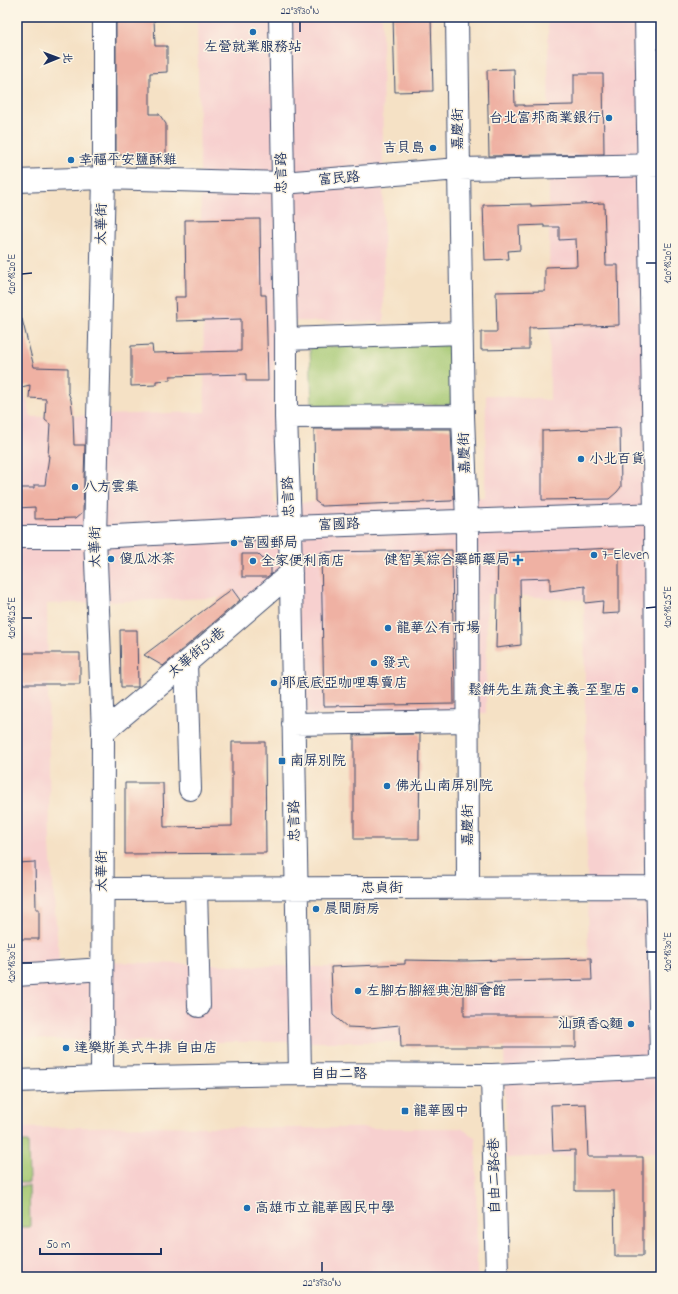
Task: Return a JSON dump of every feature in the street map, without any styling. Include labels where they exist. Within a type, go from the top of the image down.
[{"type":"street","name":"太華街","points":[[102,1078],[103,732],[95,537],[104,178],[104,17]]},
{"type":"street","name":"忠言路","points":[[280,17],[286,417],[290,526],[300,1074]]},
{"type":"street","name":"嘉慶街","points":[[457,17],[462,333],[467,521],[468,888]]},
{"type":"street","points":[[646,17],[655,166],[661,1056]]},
{"type":"street","name":"富民路","points":[[17,181],[104,178],[282,183],[459,169],[655,166]]},
{"type":"street","points":[[286,339],[462,333]]},
{"type":"street","points":[[286,417],[464,416]]},
{"type":"street","name":"富國路","points":[[17,537],[95,537],[290,526],[658,514]]},
{"type":"street","name":"太華街54巷","points":[[103,732],[291,573]]},
{"type":"street","points":[[186,663],[190,789]]},
{"type":"street","points":[[293,724],[468,721]]},
{"type":"street","name":"忠貞街","points":[[102,889],[659,887]]},
{"type":"street","points":[[196,889],[199,1006]]},
{"type":"street","points":[[17,975],[102,969]]},
{"type":"street","name":"自由二路","points":[[17,1081],[300,1074],[492,1075],[661,1067]]},
{"type":"street","name":"自由二路6巷","points":[[492,1075],[497,1277]]},
{"type":"shaded area","points":[[197,17],[382,17],[384,322],[274,321],[274,503],[485,497],[486,395],[550,400],[548,17],[661,17],[661,1152],[506,1158],[504,1042],[191,1042],[17,1039],[17,363],[31,417],[205,412]],"holes":[[[487,594],[584,600],[588,973],[59,961],[50,846],[47,604],[298,595],[299,715],[486,713]]]},
{"type":"shaded area","name":"高雄市立龍華國民中學","points":[[157,1126],[269,1128],[461,1128],[476,1138],[477,1277],[17,1277],[17,1128]]},
{"type":"green space","points":[[450,342],[452,404],[312,408],[310,347]]},
{"type":"green space","points":[[17,1142],[28,1142],[29,1183],[17,1183]]},
{"type":"green space","points":[[17,1186],[29,1186],[30,1227],[17,1227]]},
{"type":"building","points":[[116,17],[154,17],[155,46],[167,46],[167,72],[150,73],[150,114],[159,114],[166,124],[166,155],[116,155]]},
{"type":"building","points":[[393,17],[431,17],[433,91],[395,92]]},
{"type":"building","points":[[514,69],[515,105],[524,106],[574,105],[574,74],[603,74],[604,154],[489,156],[487,70]]},
{"type":"building","points":[[604,203],[606,265],[618,265],[619,325],[529,328],[529,349],[481,350],[481,332],[497,332],[496,292],[545,291],[545,267],[577,266],[576,239],[559,240],[559,227],[544,227],[544,225],[519,226],[520,250],[508,251],[509,259],[485,260],[483,205],[531,204],[531,206]]},
{"type":"building","points":[[260,219],[261,295],[266,295],[268,381],[246,381],[246,374],[170,376],[170,380],[156,381],[156,385],[131,386],[131,346],[152,345],[153,353],[241,351],[241,319],[176,321],[175,297],[186,297],[185,220]]},
{"type":"building","points":[[22,319],[34,367],[68,368],[68,392],[71,400],[73,416],[74,445],[85,445],[83,512],[76,518],[35,519],[35,507],[17,508],[17,488],[34,488],[34,485],[45,485],[49,456],[50,424],[45,420],[46,399],[29,398],[30,385],[17,388],[17,320]]},
{"type":"building","name":"小北百貨","points":[[620,428],[621,487],[617,492],[609,499],[542,500],[542,431]]},
{"type":"building","points":[[314,429],[451,429],[454,499],[451,501],[322,506],[315,501]]},
{"type":"building","points":[[615,548],[619,557],[619,613],[602,614],[603,601],[585,603],[585,586],[550,591],[550,578],[520,579],[521,645],[496,648],[498,553]]},
{"type":"building","name":"龍華公有市場","points":[[452,550],[454,704],[324,706],[321,552]]},
{"type":"building","name":"全家便利商店","points":[[242,554],[258,554],[271,567],[271,574],[267,577],[242,577]]},
{"type":"building","points":[[232,589],[240,600],[163,666],[144,655]]},
{"type":"building","points":[[120,630],[137,630],[138,687],[121,687]]},
{"type":"building","points":[[20,653],[80,653],[80,684],[19,684]]},
{"type":"building","name":"佛光山南屏別院","points":[[420,734],[419,839],[354,839],[354,735]]},
{"type":"building","points":[[232,742],[265,742],[266,853],[125,854],[125,783],[163,783],[164,827],[232,826]]},
{"type":"building","points":[[35,862],[36,909],[39,909],[39,939],[17,939],[17,863]]},
{"type":"building","points":[[591,958],[592,980],[464,983],[464,1016],[576,1016],[576,1047],[401,1047],[400,1025],[369,1028],[347,1027],[333,1015],[331,967],[405,964],[405,960],[464,961]]},
{"type":"building","points":[[586,1104],[588,1157],[643,1157],[643,1256],[615,1256],[614,1191],[575,1191],[575,1150],[553,1151],[551,1105]]},
{"type":"place","name":"左營就業服務站","points":[[253,32]]},
{"type":"place","name":"台北富邦商業銀行","points":[[609,118]]},
{"type":"place","name":"吉貝島","points":[[433,148]]},
{"type":"place","name":"幸福平安鹽酥雞","points":[[71,160]]},
{"type":"place","name":"小北百貨","points":[[581,459]]},
{"type":"place","name":"八方雲集","points":[[75,487]]},
{"type":"place","name":"富國郵局","points":[[234,543]]},
{"type":"place","name":"7-Eleven","points":[[594,555]]},
{"type":"place","name":"傻瓜冰茶","points":[[111,559]]},
{"type":"place","name":"健智美綜合藥師藥局","points":[[518,560]]},
{"type":"place","name":"全家便利商店","points":[[253,561]]},
{"type":"place","name":"龍華公有市場","points":[[388,628]]},
{"type":"place","name":"發式","points":[[374,663]]},
{"type":"place","name":"耶底底亞咖哩專賣店","points":[[274,683]]},
{"type":"place","name":"鬆餅先生蔬食主義-至聖店","points":[[635,690]]},
{"type":"place","name":"南屏別院","points":[[282,761]]},
{"type":"place","name":"佛光山南屏別院","points":[[387,786]]},
{"type":"place","name":"晨間廚房","points":[[316,909]]},
{"type":"place","name":"左腳右腳經典泡腳會館","points":[[358,991]]},
{"type":"place","name":"汕頭香Q麵","points":[[631,1024]]},
{"type":"place","name":"達樂斯美式牛排 自由店","points":[[66,1048]]},
{"type":"place","name":"龍華國中","points":[[405,1111]]},
{"type":"place","name":"高雄市立龍華國民中學","points":[[247,1208]]}]
